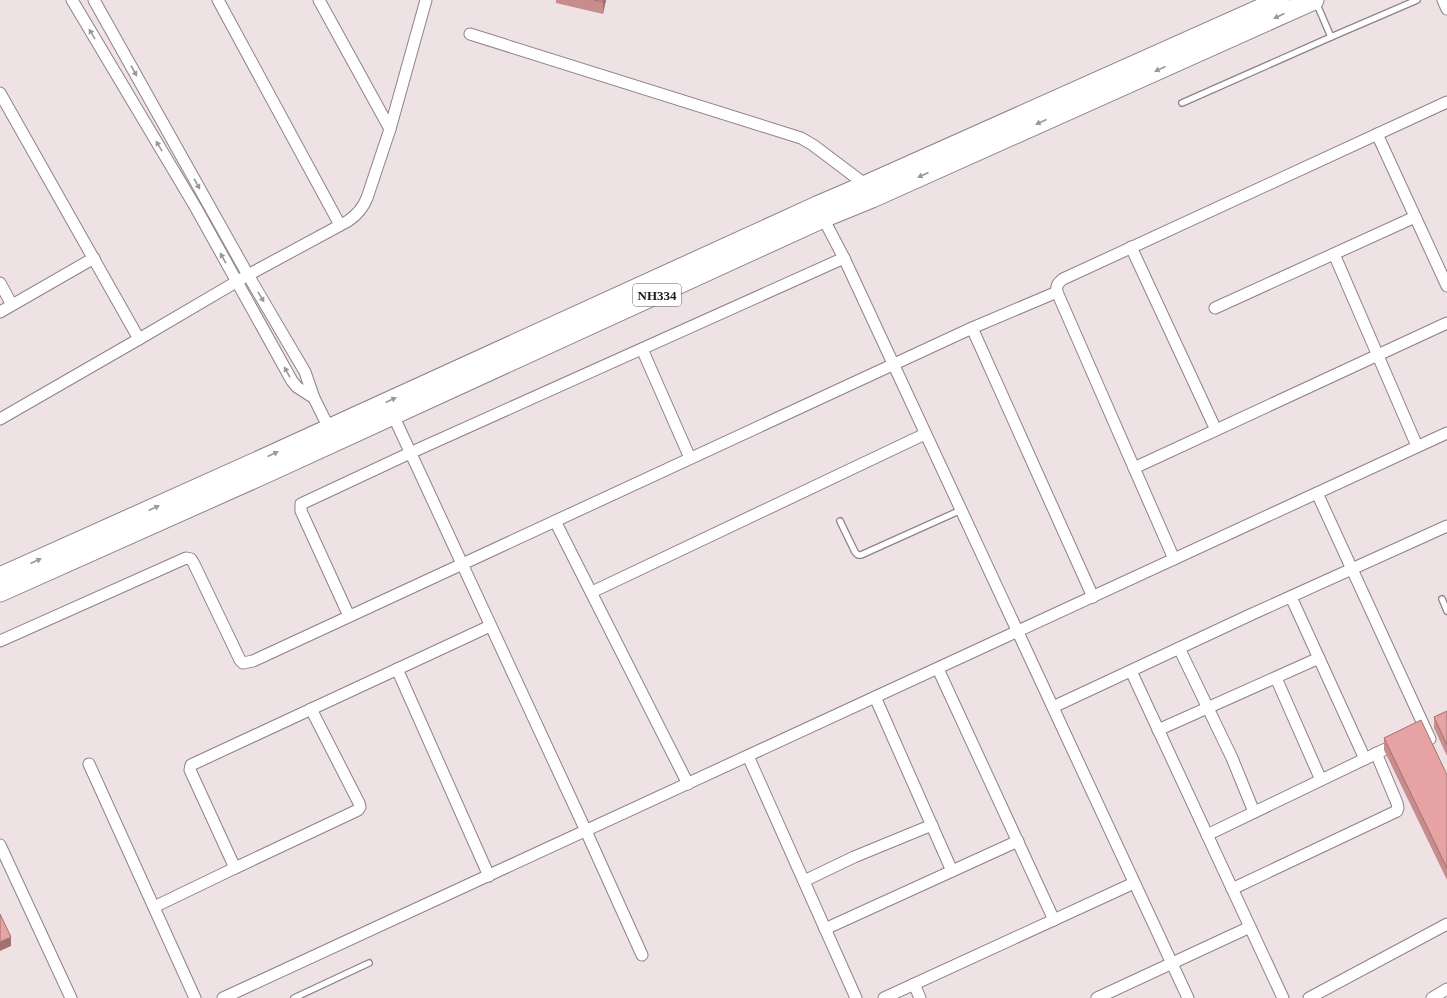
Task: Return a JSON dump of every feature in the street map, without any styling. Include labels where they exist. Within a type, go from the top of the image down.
[{"type":"highway","name":"NH334","points":[[0,592],[817,206],[1280,0]]},
{"type":"highway","name":"NH334","points":[[0,576],[332,435],[393,415],[823,218],[1314,0]]},
{"type":"street","points":[[72,0],[196,208],[292,381],[297,387],[314,398]]},
{"type":"street","points":[[94,0],[248,275],[305,372],[314,398],[332,435]]},
{"type":"street","points":[[218,0],[340,225]]},
{"type":"street","points":[[319,0],[390,130]]},
{"type":"street","points":[[0,419],[248,275],[348,221],[356,215],[363,207],[390,130],[426,0]]},
{"type":"street","points":[[1443,0],[1447,9]]},
{"type":"street","points":[[470,34],[801,138],[813,145],[866,185]]},
{"type":"street","points":[[0,92],[139,339]]},
{"type":"street","points":[[1174,559],[1057,292],[1056,286],[1058,282],[1447,102]]},
{"type":"street","points":[[1377,134],[1447,286]]},
{"type":"street","points":[[1215,308],[1415,217]]},
{"type":"street","points":[[823,218],[844,258],[1188,998]]},
{"type":"street","points":[[1131,247],[1216,430]]},
{"type":"street","points":[[1334,254],[1417,446]]},
{"type":"street","points":[[0,312],[94,258]]},
{"type":"street","points":[[350,616],[301,511],[302,504],[844,258]]},
{"type":"street","points":[[0,283],[12,305]]},
{"type":"street","points":[[0,641],[186,558],[190,559],[194,564],[240,660],[243,663],[253,661],[972,328],[1057,292]]},
{"type":"street","points":[[1134,468],[1447,324]]},
{"type":"street","points":[[972,328],[1094,597]]},
{"type":"street","points":[[642,349],[690,458]]},
{"type":"street","points":[[393,415],[642,955]]},
{"type":"street","points":[[223,998],[1447,433]]},
{"type":"street","points":[[592,592],[925,434]]},
{"type":"street","points":[[1317,493],[1352,570],[1418,733],[1434,749]]},
{"type":"street","points":[[556,521],[688,784]]},
{"type":"street","points":[[1053,707],[1447,526]]},
{"type":"street","points":[[1291,597],[1365,759]]},
{"type":"street","points":[[236,868],[190,770],[190,767],[490,626]]},
{"type":"street","points":[[1179,648],[1232,758],[1254,812]]},
{"type":"street","points":[[1158,730],[1319,658]]},
{"type":"street","points":[[397,669],[489,876]]},
{"type":"street","points":[[938,669],[1054,920]]},
{"type":"street","points":[[1131,671],[1283,998]]},
{"type":"street","points":[[1276,678],[1321,780]]},
{"type":"street","points":[[875,697],[952,871]]},
{"type":"street","points":[[154,908],[358,810],[360,807],[359,803],[311,709]]},
{"type":"street","points":[[1207,835],[1436,724]]},
{"type":"street","points":[[1232,889],[1397,811],[1397,803],[1376,753]]},
{"type":"street","points":[[748,756],[856,998]]},
{"type":"street","points":[[89,764],[195,998]]},
{"type":"street","points":[[804,881],[854,857],[932,825]]},
{"type":"street","points":[[825,929],[1018,841]]},
{"type":"street","points":[[1,849],[71,998]]},
{"type":"street","points":[[884,998],[1134,883]]},
{"type":"street","points":[[1309,998],[1447,924]]},
{"type":"street","points":[[1097,998],[1250,927]]},
{"type":"street","points":[[914,984],[920,998]]},
{"type":"street","points":[[1432,998],[1447,989]]},
{"type":"lane","points":[[1314,0],[1331,37]]},
{"type":"lane","points":[[1182,103],[1417,0]]},
{"type":"lane","points":[[840,521],[855,552],[858,555],[861,555],[960,510]]},
{"type":"lane","points":[[1442,599],[1447,611]]},
{"type":"lane","points":[[294,998],[369,964]]},
{"type":"building","points":[[1447,711],[1447,745],[1434,717]]},
{"type":"building","points":[[1421,720],[1447,775],[1447,868],[1384,738]]},
{"type":"building","points":[[0,914],[11,937],[0,942]]}]
